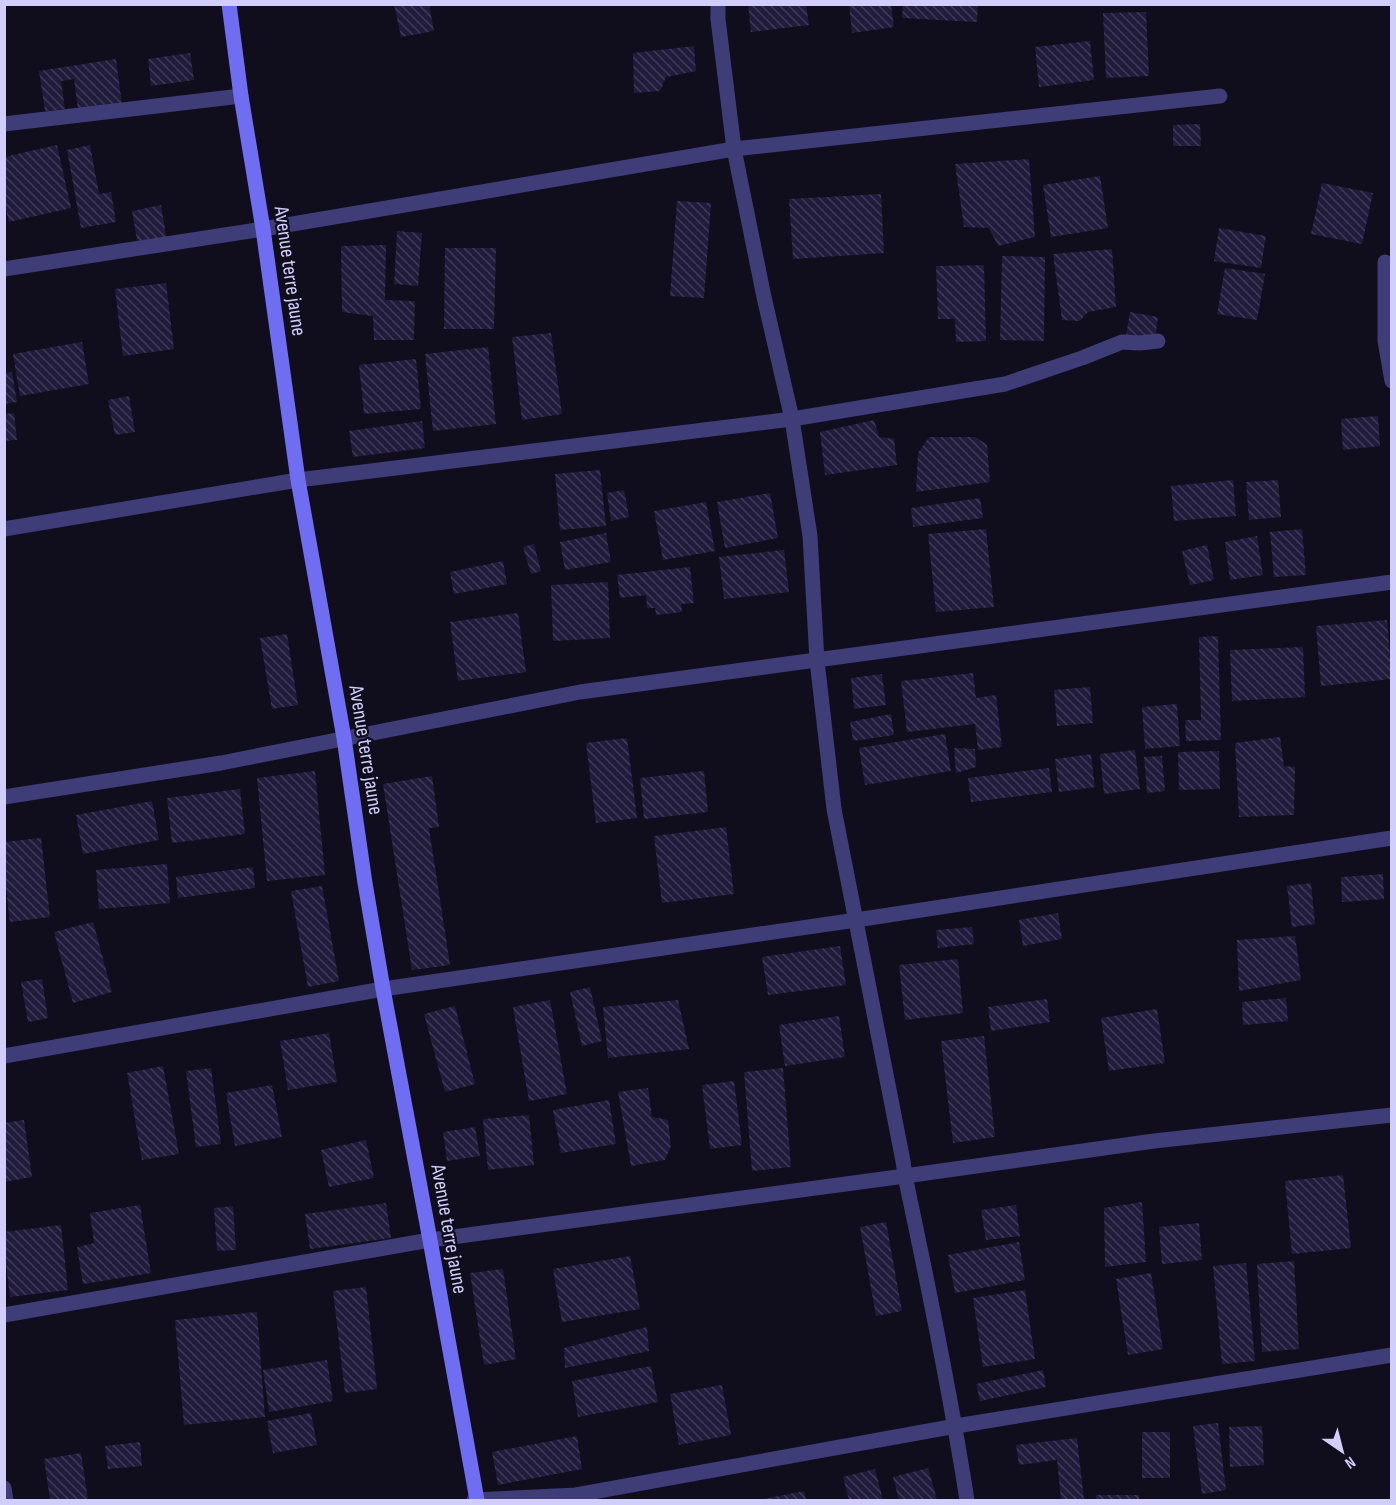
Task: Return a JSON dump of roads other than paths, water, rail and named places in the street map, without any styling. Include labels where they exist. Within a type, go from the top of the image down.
[{"type":"street","name":"Avenue terre jaune","points":[[229,4],[298,480],[344,738],[383,989],[476,1500]]},
{"type":"street","points":[[718,4],[734,149],[792,419],[810,536],[817,661],[834,809],[956,1426],[967,1500]]},
{"type":"street","points":[[4,124],[242,96]]},
{"type":"street","points":[[4,269],[263,229],[734,149],[1220,96]]},
{"type":"street","points":[[1384,262],[1385,341],[1392,381]]},
{"type":"street","points":[[4,529],[298,480],[792,419],[1005,384],[1122,342],[1158,341]]},
{"type":"street","points":[[4,797],[220,764],[580,692],[1392,582]]},
{"type":"street","points":[[4,1056],[383,989],[1392,838]]},
{"type":"street","points":[[4,1315],[430,1239],[1154,1141],[1392,1115]]},
{"type":"street","points":[[476,1500],[576,1494],[956,1426],[1392,1355]]},
{"type":"street","points":[[4,1488],[6,1500]]}]
